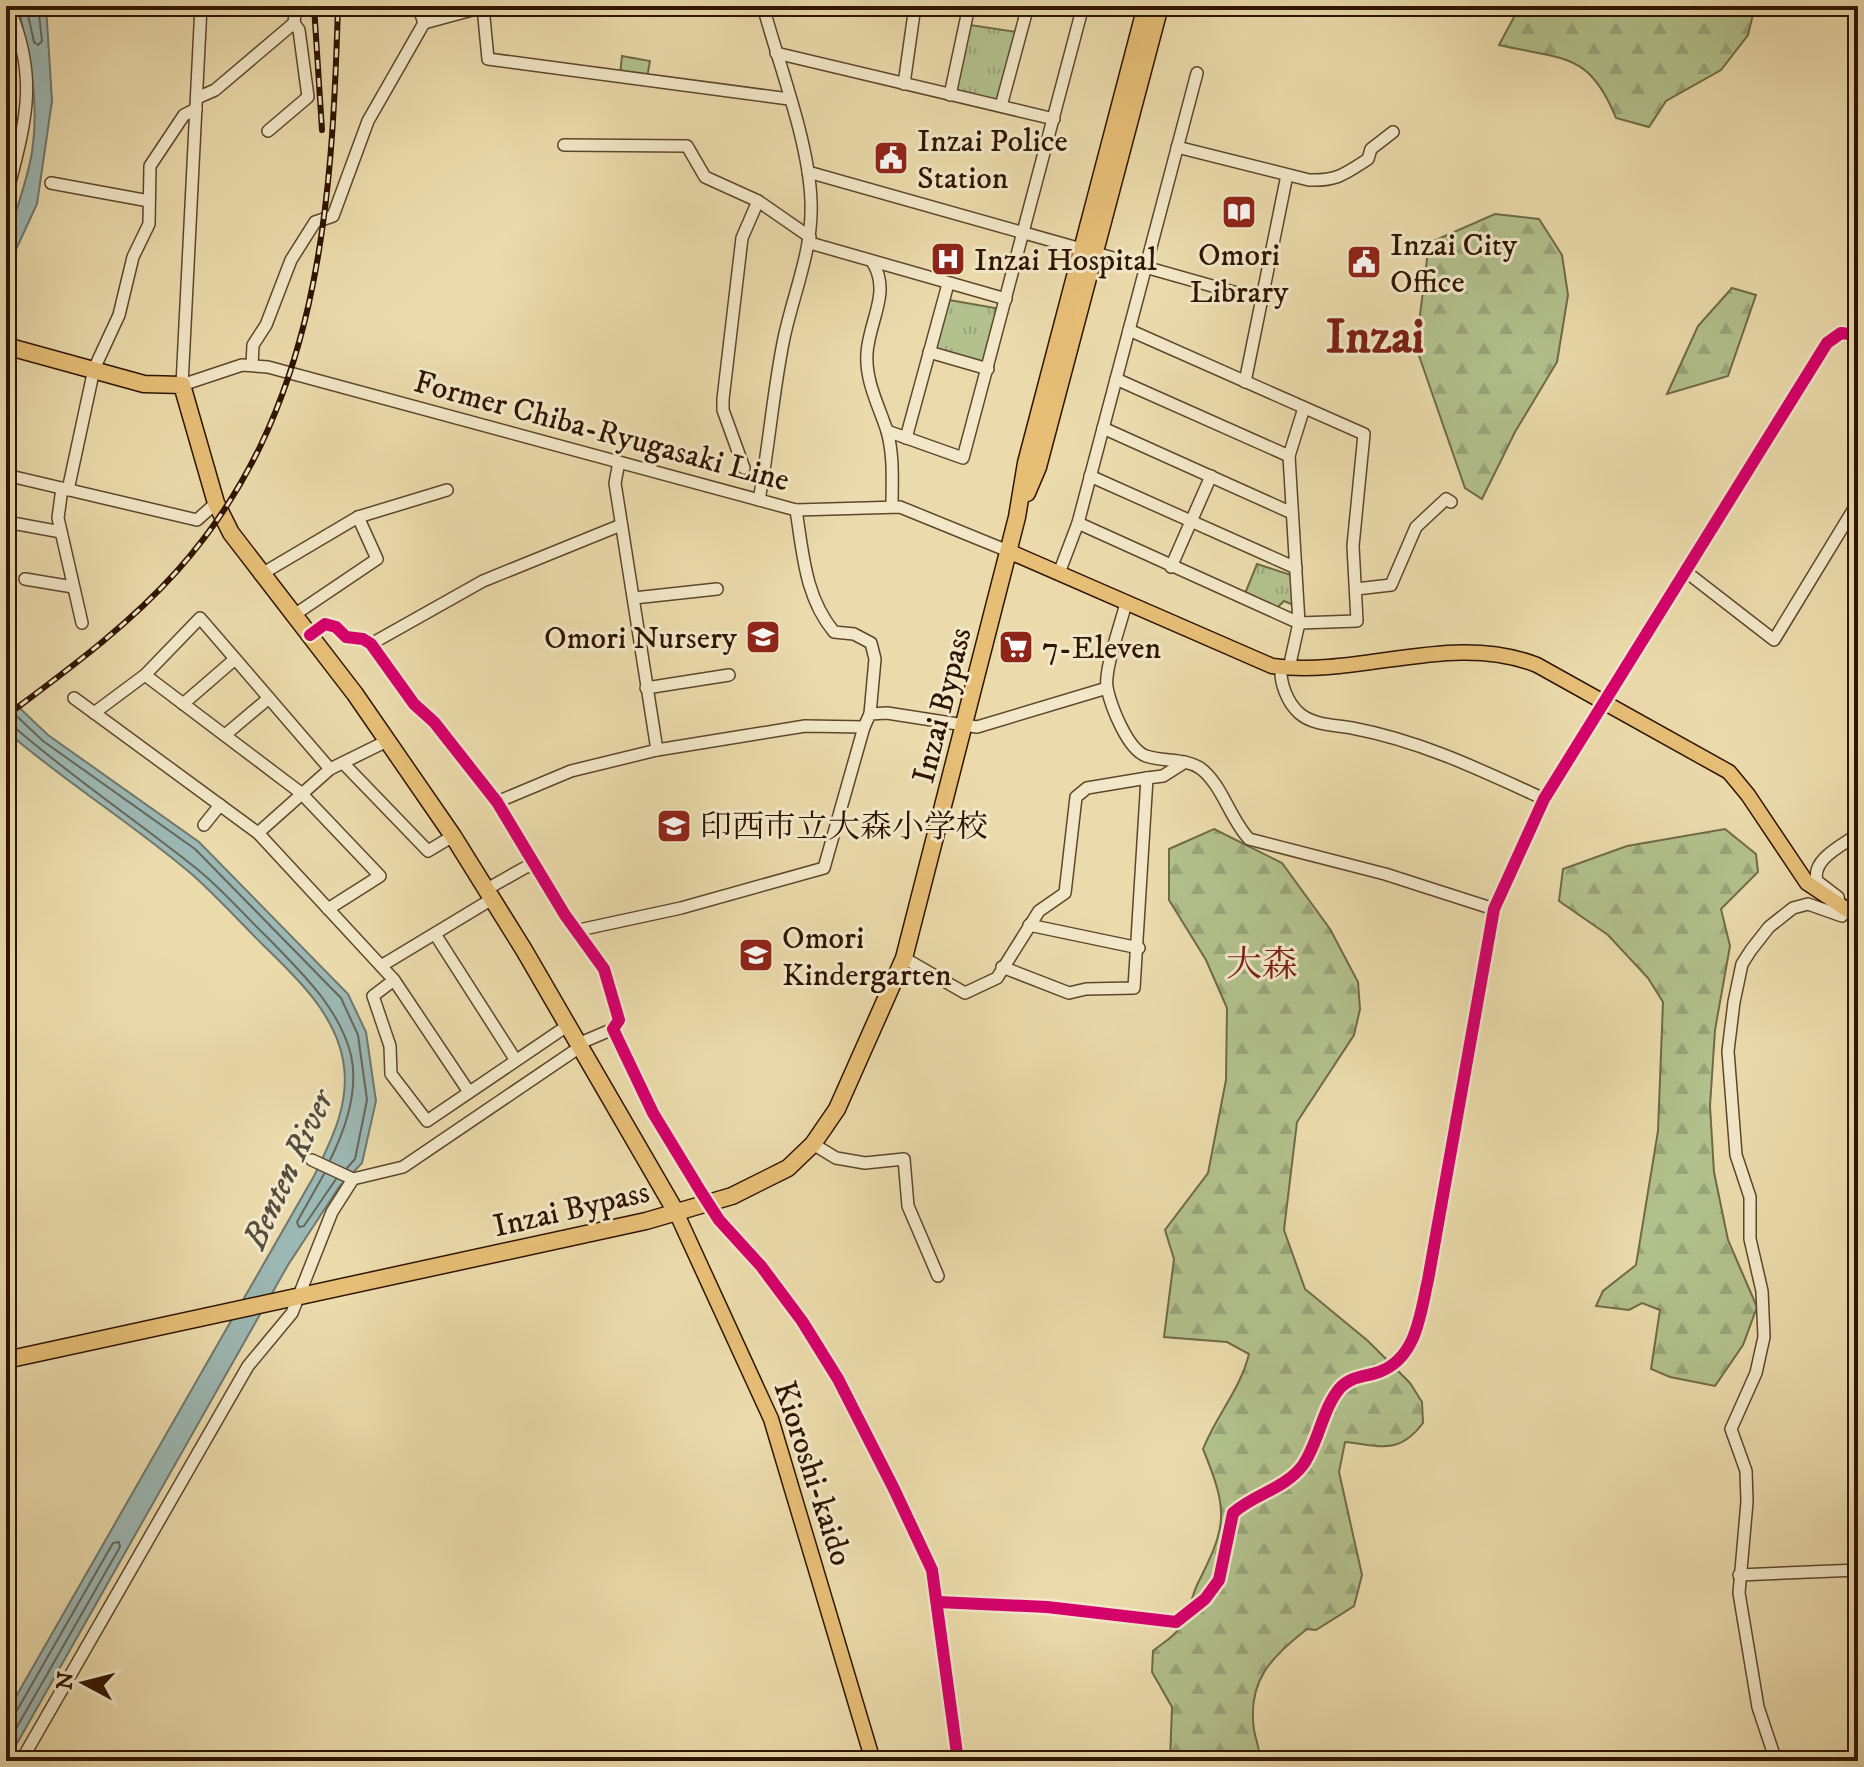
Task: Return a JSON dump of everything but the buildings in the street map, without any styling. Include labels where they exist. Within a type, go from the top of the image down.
[{"type":"highway","name":"Inzai Bypass","points":[[1089,250],[1146,6]]},
{"type":"highway","name":"Inzai Bypass","points":[[6,1360],[709,1204],[772,1178],[813,1144],[849,1087],[904,958],[965,728],[1017,517],[1026,463],[1160,6]]},
{"type":"highway","points":[[6,346],[144,384],[182,385],[216,503],[231,533],[260,575],[310,635],[453,836],[676,1212]]},
{"type":"main road","points":[[1008,551],[1257,663],[1285,668],[1485,652],[1537,665],[1729,772],[1807,883],[1858,917]]},
{"type":"main road","name":"Kioroshi-kaido","points":[[676,1212],[771,1419],[873,1761]]},
{"type":"street","points":[[6,198],[9,171],[29,88],[23,40],[8,6]]},
{"type":"street","points":[[201,6],[182,385],[252,365],[253,345],[266,325],[291,260],[315,222],[333,216],[368,121],[424,23],[483,7],[488,59],[789,99]]},
{"type":"street","points":[[268,131],[308,97],[299,30],[294,23],[296,6]]},
{"type":"street","points":[[418,6],[424,23]]},
{"type":"street","points":[[759,500],[783,342],[810,240],[808,172],[763,6]]},
{"type":"street","points":[[904,84],[915,6]]},
{"type":"street","points":[[950,95],[969,6]]},
{"type":"street","points":[[1001,106],[1028,6]]},
{"type":"street","points":[[887,431],[963,458],[1083,6]]},
{"type":"street","points":[[82,623],[58,518],[94,369],[119,315],[133,257],[149,224],[150,166],[184,115],[294,23]]},
{"type":"street","points":[[776,53],[1054,119]]},
{"type":"street","points":[[1059,573],[1078,523],[1197,73]]},
{"type":"street","points":[[1177,147],[1309,180],[1338,179],[1368,159],[1371,149],[1393,132]]},
{"type":"street","points":[[564,145],[687,146],[705,177],[758,201],[810,240],[873,263],[1006,299]]},
{"type":"street","points":[[808,172],[1262,300]]},
{"type":"street","points":[[1245,382],[1287,175]]},
{"type":"street","points":[[51,183],[149,201]]},
{"type":"street","points":[[744,468],[723,410],[742,238],[758,201]]},
{"type":"street","points":[[873,263],[881,277],[881,293],[867,354],[868,373],[887,431],[893,466],[892,506]]},
{"type":"street","points":[[906,438],[948,284]]},
{"type":"street","points":[[1078,523],[1299,623],[1357,621],[1353,546],[1364,434],[1129,330]]},
{"type":"street","points":[[938,1602],[1047,1607],[1176,1622],[1205,1599],[1219,1580],[1233,1513],[1280,1485],[1301,1467],[1338,1389],[1349,1380],[1387,1368],[1404,1354],[1415,1335],[1431,1265],[1494,909],[1544,799],[1827,343],[1841,333],[1858,335]]},
{"type":"street","points":[[929,352],[988,369]]},
{"type":"street","name":"Former Chiba-Ryugasaki Line","points":[[252,365],[796,510],[892,506],[1008,551]]},
{"type":"street","points":[[1116,379],[1289,456]]},
{"type":"street","points":[[1304,408],[1289,456],[1299,623],[1285,668],[1285,692],[1312,721],[1405,739],[1544,799]]},
{"type":"street","points":[[1103,428],[1292,513]]},
{"type":"street","points":[[619,462],[615,483],[657,750]]},
{"type":"street","points":[[6,475],[197,520],[216,503]]},
{"type":"street","points":[[1090,476],[1296,568]]},
{"type":"street","points":[[1171,567],[1211,476]]},
{"type":"street","points":[[260,575],[358,517],[447,490]]},
{"type":"street","points":[[1356,589],[1391,585],[1416,527],[1446,499],[1451,502]]},
{"type":"street","points":[[1685,571],[1774,640],[1858,502]]},
{"type":"street","points":[[579,930],[681,908],[824,868],[870,714],[875,659],[871,643],[854,634],[834,632],[811,599],[796,510]]},
{"type":"street","points":[[294,615],[377,559],[358,517]]},
{"type":"street","points":[[7,522],[61,532]]},
{"type":"street","points":[[371,644],[483,581],[621,525]]},
{"type":"street","points":[[25,579],[73,587]]},
{"type":"street","points":[[634,598],[717,589]]},
{"type":"street","points":[[1126,603],[1107,688],[1123,732],[1133,747],[1144,755],[1185,762],[1203,770],[1234,824],[1249,839],[1385,874],[1494,909]]},
{"type":"street","points":[[94,713],[145,675],[200,618],[330,769]]},
{"type":"street","points":[[310,635],[325,624],[336,627],[346,637],[363,639],[371,644],[414,704],[434,722],[497,802],[535,866],[579,930],[612,988],[619,1020],[613,1029],[579,1046],[403,1167],[353,1179],[312,1160]]},
{"type":"street","points":[[183,704],[235,659]]},
{"type":"street","points":[[145,675],[301,793],[380,876],[328,909]]},
{"type":"street","points":[[646,688],[729,675]]},
{"type":"street","points":[[870,714],[887,713],[965,728],[991,725],[1107,688]]},
{"type":"street","points":[[74,698],[258,833],[394,980],[469,1092]]},
{"type":"street","points":[[225,735],[269,698]]},
{"type":"street","points":[[497,802],[571,771],[657,750],[805,726],[864,727]]},
{"type":"street","points":[[258,833],[330,769],[387,741]]},
{"type":"street","points":[[904,958],[965,993],[997,978],[1039,911],[1065,893],[1076,797],[1087,788],[1163,776],[1185,762]]},
{"type":"street","points":[[343,763],[428,851],[453,836]]},
{"type":"street","points":[[1002,967],[1069,993],[1086,989],[1134,988],[1139,948],[1147,778]]},
{"type":"street","points":[[204,825],[220,805]]},
{"type":"street","points":[[1776,1761],[1758,1707],[1739,1575],[1747,1502],[1746,1471],[1731,1429],[1756,1373],[1764,1337],[1762,1291],[1750,1239],[1750,1197],[1736,1155],[1728,1051],[1742,964],[1769,927],[1793,908],[1808,904],[1842,916],[1837,905],[1838,897],[1817,881],[1816,868],[1858,834]]},
{"type":"street","points":[[381,966],[435,934],[526,867],[535,866]]},
{"type":"street","points":[[1029,925],[1139,948]]},
{"type":"street","points":[[435,934],[515,1059]]},
{"type":"street","points":[[394,980],[373,996],[390,1046],[391,1074],[427,1121],[567,1026]]},
{"type":"street","points":[[613,1029],[653,1113],[709,1204],[802,1321],[838,1379],[932,1570],[958,1761]]},
{"type":"street","points":[[813,1144],[836,1158],[851,1158],[865,1163],[904,1159],[908,1206],[938,1276]]},
{"type":"street","points":[[21,1761],[248,1366],[292,1313],[290,1299],[332,1212],[353,1179]]},
{"type":"street","points":[[1739,1575],[1858,1570]]},
{"type":"green space","points":[[1520,6],[1755,6],[1748,35],[1721,70],[1666,101],[1649,127],[1616,118],[1606,96],[1584,69],[1557,57],[1499,45]]},
{"type":"green space","points":[[970,25],[1017,32],[999,104],[955,93]]},
{"type":"green space","points":[[622,56],[650,61],[647,78],[620,75]]},
{"type":"green space","points":[[1495,214],[1539,219],[1562,255],[1568,295],[1557,362],[1515,432],[1482,499],[1465,488],[1416,347],[1429,243]]},
{"type":"green space","points":[[1732,288],[1756,295],[1728,376],[1667,394],[1698,326]]},
{"type":"green space","points":[[949,300],[1001,309],[986,365],[935,349]]},
{"type":"green space","points":[[1257,564],[1291,575],[1293,605],[1284,601],[1276,609],[1244,596]]},
{"type":"green space","points":[[1214,829],[1282,863],[1330,929],[1358,982],[1360,1009],[1354,1035],[1297,1122],[1284,1230],[1305,1289],[1368,1341],[1410,1383],[1422,1402],[1423,1423],[1406,1440],[1388,1446],[1345,1442],[1339,1472],[1362,1575],[1354,1606],[1316,1630],[1307,1629],[1264,1672],[1254,1697],[1253,1713],[1260,1761],[1170,1761],[1172,1707],[1152,1672],[1153,1651],[1176,1633],[1184,1622],[1219,1533],[1220,1504],[1203,1449],[1240,1379],[1249,1354],[1227,1342],[1164,1337],[1174,1259],[1165,1230],[1208,1173],[1226,1080],[1227,1008],[1206,960],[1169,900],[1169,849]]},
{"type":"green space","points":[[1725,829],[1756,854],[1758,872],[1721,909],[1730,946],[1715,1030],[1710,1106],[1714,1172],[1728,1240],[1757,1307],[1743,1345],[1715,1386],[1670,1377],[1651,1369],[1660,1310],[1642,1303],[1629,1310],[1596,1306],[1603,1291],[1636,1265],[1658,1131],[1663,1002],[1648,978],[1608,935],[1559,901],[1563,869],[1627,846]]},
{"type":"water","points":[[18,6],[46,6],[52,101],[37,204],[6,271],[12,224],[32,152],[35,115],[32,78]]},
{"type":"water","points":[[6,695],[48,735],[199,842],[348,994],[366,1032],[376,1101],[362,1163],[339,1187],[288,1265],[7,1761],[6,1714],[314,1176],[338,1120],[345,1076],[339,1043],[332,1027],[301,984],[195,877],[6,731]]},
{"type":"railway","points":[[314,6],[322,130]]},
{"type":"railway","points":[[6,716],[117,630],[177,571],[224,509],[261,444],[289,376],[308,305],[322,232],[330,158],[338,6]]},
{"type":"cycle path","points":[[938,1602],[1047,1607],[1176,1622],[1205,1599],[1219,1580],[1233,1513],[1287,1480],[1303,1465],[1334,1396],[1344,1384],[1379,1372],[1402,1356],[1415,1334],[1428,1280],[1494,909],[1544,799],[1827,343],[1841,333],[1858,335]]},
{"type":"cycle path","points":[[310,635],[325,624],[336,627],[346,637],[363,639],[371,644],[414,704],[434,722],[497,802],[565,915],[604,969],[619,1020],[613,1029],[653,1113],[719,1220],[761,1266],[802,1321],[838,1379],[932,1570],[958,1761]]},
{"type":"place","name":"Inzai Police Station","points":[[891,158]]},
{"type":"place","name":"Omori Library","points":[[1239,212]]},
{"type":"place","name":"Inzai Hospital","points":[[948,259]]},
{"type":"place","name":"Inzai City Office","points":[[1364,262]]},
{"type":"place","name":"Omori Nursery","points":[[763,637]]},
{"type":"place","name":"7-Eleven","points":[[1016,647]]},
{"type":"place","name":"印西市立大森小学校","points":[[674,826]]},
{"type":"place","name":"Omori Kindergarten","points":[[756,955]]},
{"type":"district","name":"Inzai","points":[[1375,335]]},
{"type":"district","name":"大森","points":[[1262,963]]},
{"type":"water label","name":"Benten River","points":[[287,1169]]}]
